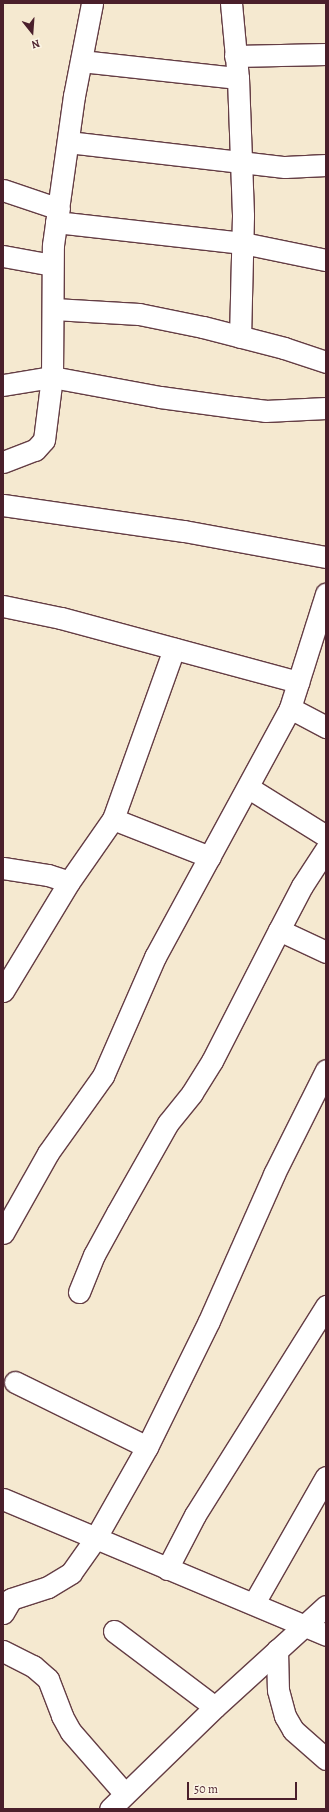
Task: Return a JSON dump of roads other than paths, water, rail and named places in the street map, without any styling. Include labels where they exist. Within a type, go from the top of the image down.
[{"type":"street","points":[[3,462],[35,450],[44,440],[52,377],[54,309],[52,265],[57,216],[81,61],[92,3]]},
{"type":"street","points":[[231,3],[238,78],[241,162],[243,243],[240,337]]},
{"type":"street","points":[[235,56],[326,54]]},
{"type":"street","points":[[81,61],[238,78]]},
{"type":"street","points":[[68,142],[285,166],[326,165]]},
{"type":"street","points":[[3,190],[57,216],[243,243],[326,260]]},
{"type":"street","points":[[3,256],[52,265]]},
{"type":"street","points":[[54,309],[139,314],[240,337],[326,362]]},
{"type":"street","points":[[3,385],[52,377],[160,397],[234,407],[272,411],[326,408]]},
{"type":"street","points":[[3,505],[176,530],[326,557]]},
{"type":"street","points":[[3,1233],[48,1152],[103,1076],[155,957],[249,788],[290,708],[326,594]]},
{"type":"street","points":[[3,606],[299,682]]},
{"type":"street","points":[[3,991],[69,882],[113,819],[174,649]]},
{"type":"street","points":[[290,708],[326,727]]},
{"type":"street","points":[[249,788],[326,836]]},
{"type":"street","points":[[113,819],[210,857]]},
{"type":"street","points":[[79,1292],[94,1255],[117,1213],[168,1123],[192,1093],[212,1061],[302,886],[326,849]]},
{"type":"street","points":[[3,868],[48,875],[69,882]]},
{"type":"street","points":[[279,930],[326,952]]},
{"type":"street","points":[[3,1613],[11,1599],[48,1587],[71,1573],[95,1539],[147,1447],[209,1321],[274,1174],[326,1070]]},
{"type":"street","points":[[167,1569],[195,1514],[326,1306]]},
{"type":"street","points":[[15,1382],[147,1447]]},
{"type":"street","points":[[254,1604],[323,1486]]},
{"type":"street","points":[[3,1499],[326,1635]]},
{"type":"street","points":[[110,1809],[214,1707],[326,1606]]},
{"type":"street","points":[[114,1631],[214,1707]]},
{"type":"street","points":[[277,1650],[278,1690],[286,1716],[293,1730],[326,1759]]},
{"type":"street","points":[[3,1651],[33,1666],[48,1679],[62,1716],[72,1732],[125,1794]]}]
